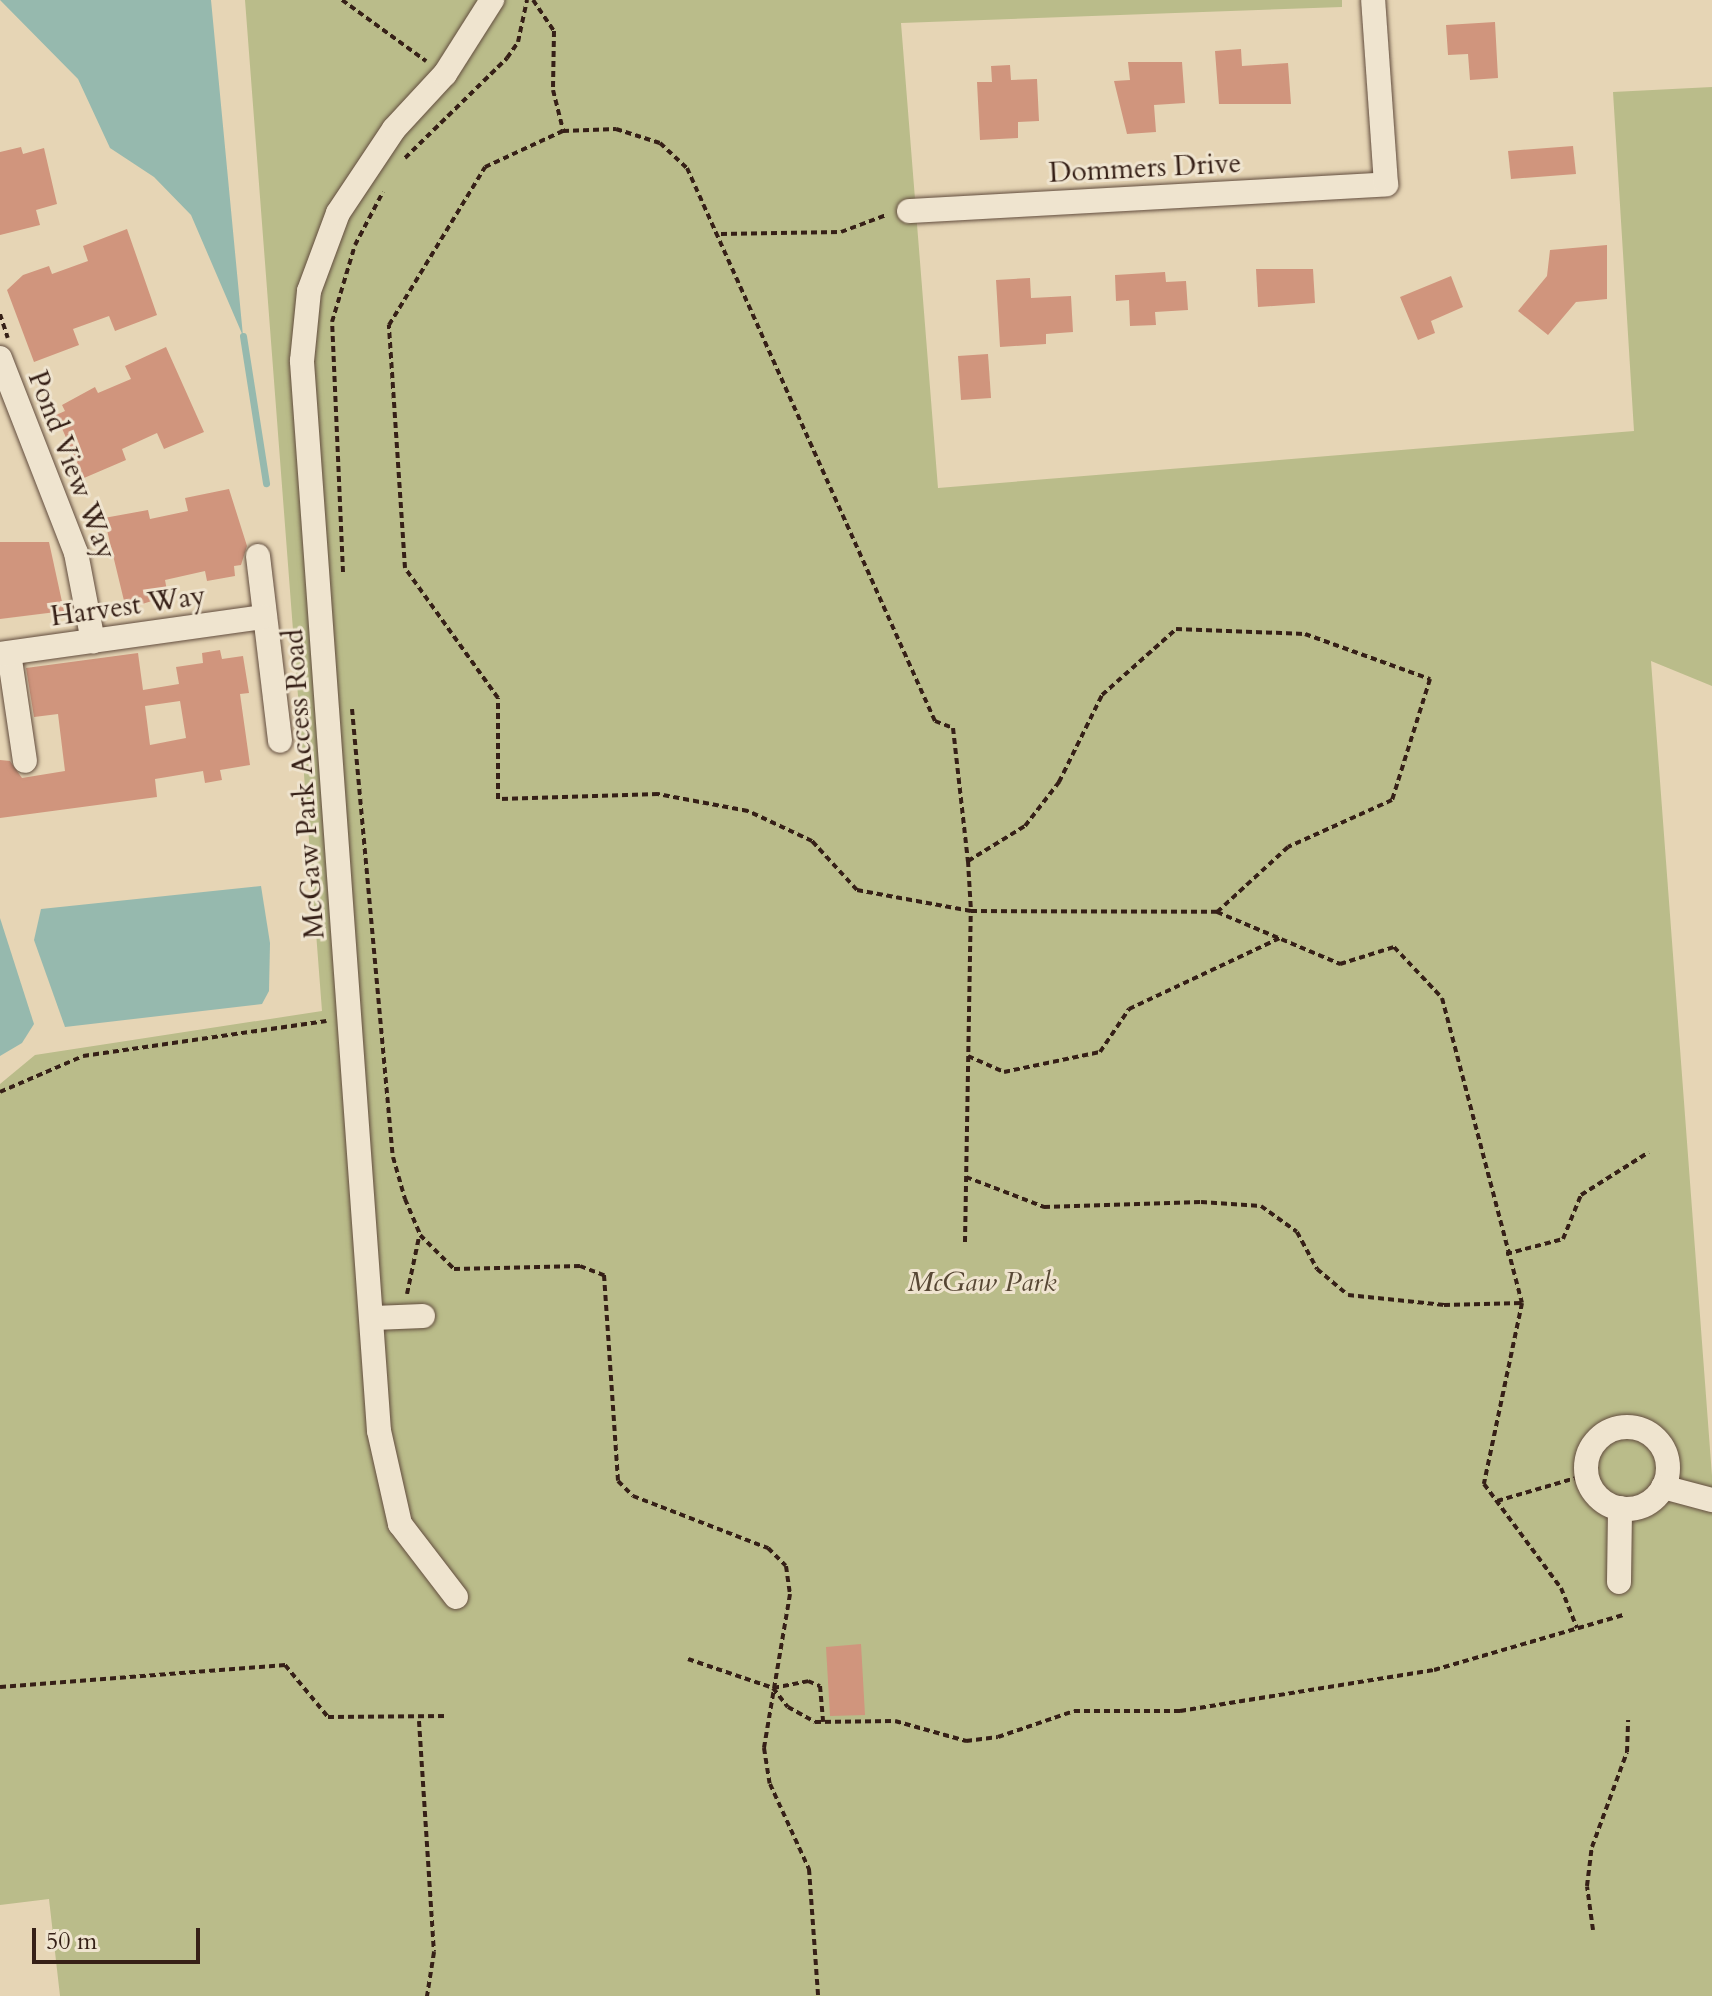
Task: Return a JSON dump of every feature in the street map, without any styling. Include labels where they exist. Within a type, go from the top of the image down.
[{"type":"street","name":"McGaw Park Access Road","points":[[456,1597],[400,1524],[379,1431],[374,1318],[302,361],[309,291],[338,213],[367,165],[445,74],[492,0]]},
{"type":"street","name":"Dommers Drive","points":[[909,211],[1386,184],[1373,0]]},
{"type":"street","name":"Pond View Way","points":[[4,350],[6,394],[76,553],[93,641]]},
{"type":"street","points":[[258,556],[280,741]]},
{"type":"street","name":"Harvest Way","points":[[4,654],[264,617]]},
{"type":"street","points":[[4,654],[25,761]]},
{"type":"street","points":[[374,1318],[415,1317]]},
{"type":"street","points":[[1640,1429],[1661,1446],[1663,1487],[1645,1505],[1620,1508],[1598,1497],[1586,1475],[1591,1448],[1600,1437],[1640,1429]]},
{"type":"street","points":[[1663,1487],[1712,1500]]},
{"type":"street","points":[[1619,1582],[1620,1508]]},
{"type":"path","points":[[342,0],[445,74]]},
{"type":"path","points":[[530,0],[554,31],[553,90],[563,131]]},
{"type":"path","points":[[396,171],[433,124],[507,58],[518,42],[530,0]]},
{"type":"path","points":[[965,1242],[971,911],[953,728],[935,721],[721,234],[687,168],[660,143],[616,129],[563,131],[485,167],[389,325],[405,568],[498,698],[498,799],[658,794],[748,811],[812,841],[857,890],[971,911],[1217,912],[1340,964],[1394,947],[1442,998],[1506,1254],[1522,1303],[1484,1484],[1561,1588],[1577,1628]]},
{"type":"path","points":[[320,591],[344,589],[332,322],[355,245],[389,183]]},
{"type":"path","points":[[721,234],[841,232],[909,211]]},
{"type":"path","points":[[0,314],[4,350]]},
{"type":"path","points":[[968,861],[1025,826],[1059,782],[1102,695],[1176,629],[1305,634],[1430,679],[1392,800],[1288,847],[1217,912]]},
{"type":"path","points":[[352,705],[393,1157],[420,1235],[415,1317]]},
{"type":"path","points":[[968,1056],[1004,1072],[1100,1052],[1129,1009],[1280,938]]},
{"type":"path","points":[[0,1092],[83,1056],[332,1020]]},
{"type":"path","points":[[1506,1254],[1563,1239],[1581,1195],[1649,1152]]},
{"type":"path","points":[[966,1177],[1044,1207],[1201,1202],[1261,1206],[1297,1232],[1317,1269],[1348,1295],[1444,1305],[1522,1303]]},
{"type":"path","points":[[420,1235],[454,1269],[580,1266],[604,1275],[618,1481],[633,1496],[768,1548],[786,1566],[790,1594],[773,1688],[766,1765],[809,1869],[818,1996]]},
{"type":"path","points":[[1497,1501],[1586,1475]]},
{"type":"path","points":[[688,1659],[773,1688],[800,1717],[823,1722],[895,1721],[966,1741],[998,1737],[1074,1711],[1180,1711],[1434,1670],[1623,1615]]},
{"type":"path","points":[[0,1687],[285,1665],[328,1717],[419,1721],[448,1716]]},
{"type":"path","points":[[773,1688],[808,1681],[820,1686],[823,1722]]},
{"type":"path","points":[[1593,1930],[1587,1886],[1592,1847],[1627,1752],[1628,1720]]},
{"type":"path","points":[[419,1721],[434,1952],[427,1996]]},
{"type":"green space","name":"McGaw Park","points":[[245,0],[1342,0],[1342,7],[901,23],[938,488],[1634,431],[1613,92],[1712,87],[1712,686],[1651,661],[1712,1476],[1712,1996],[60,1996],[49,1899],[0,1905],[0,1084],[35,1055],[322,1011]]},
{"type":"water","points":[[0,0],[211,0],[243,336],[191,215],[154,177],[110,148],[78,79]]},
{"type":"water","points":[[261,886],[270,943],[269,991],[262,1004],[65,1027],[34,940],[41,909]]},
{"type":"water","points":[[0,918],[34,1024],[22,1043],[0,1056]]},
{"type":"building","points":[[1495,22],[1498,78],[1470,80],[1468,54],[1448,55],[1446,25]]},
{"type":"building","points":[[1241,49],[1242,66],[1288,63],[1291,104],[1219,104],[1215,51]]},
{"type":"building","points":[[1128,62],[1182,62],[1185,103],[1154,105],[1156,132],[1127,134],[1114,81],[1130,80]]},
{"type":"building","points":[[1010,65],[1011,80],[1037,79],[1039,121],[1018,122],[1018,138],[980,140],[977,82],[992,82],[991,66]]},
{"type":"building","points":[[1573,146],[1576,174],[1511,179],[1508,151]]},
{"type":"building","points":[[21,147],[23,154],[44,148],[57,204],[36,210],[40,225],[0,235],[0,152]]},
{"type":"building","points":[[127,229],[157,315],[115,331],[109,316],[73,329],[79,345],[34,362],[7,290],[23,275],[49,266],[52,274],[88,261],[83,246]]},
{"type":"building","points":[[1607,245],[1607,299],[1576,302],[1548,335],[1518,311],[1547,276],[1550,250]]},
{"type":"building","points":[[1256,269],[1313,269],[1315,303],[1258,307]]},
{"type":"building","points":[[1165,272],[1166,282],[1186,281],[1188,310],[1155,312],[1156,325],[1130,326],[1129,300],[1116,301],[1115,275]]},
{"type":"building","points":[[1451,276],[1463,307],[1431,321],[1435,333],[1418,340],[1400,297]]},
{"type":"building","points":[[1030,278],[1031,298],[1071,296],[1073,332],[1046,334],[1046,344],[1000,347],[996,280]]},
{"type":"building","points":[[166,347],[204,432],[164,449],[157,433],[122,449],[126,460],[84,478],[56,415],[65,411],[62,405],[95,387],[98,393],[131,379],[125,366]]},
{"type":"building","points":[[988,354],[991,398],[961,400],[958,356]]},
{"type":"building","points":[[229,489],[247,546],[241,565],[234,566],[235,576],[207,581],[205,571],[165,580],[168,596],[126,609],[104,518],[148,510],[150,519],[188,511],[185,498]]},
{"type":"building","points":[[0,542],[49,542],[64,611],[0,619]]},
{"type":"building","points":[[220,650],[222,659],[243,656],[249,693],[240,694],[250,765],[220,770],[222,780],[205,783],[203,771],[155,779],[157,797],[0,818],[0,760],[10,761],[22,778],[65,771],[58,714],[34,717],[26,668],[138,653],[143,690],[179,684],[176,667],[203,663],[202,653]],"holes":[[[180,701],[186,738],[150,745],[145,706]]]},
{"type":"building","points":[[861,1644],[865,1715],[830,1716],[826,1647]]},
{"type":"waterway","points":[[243,336],[266,483]]}]
